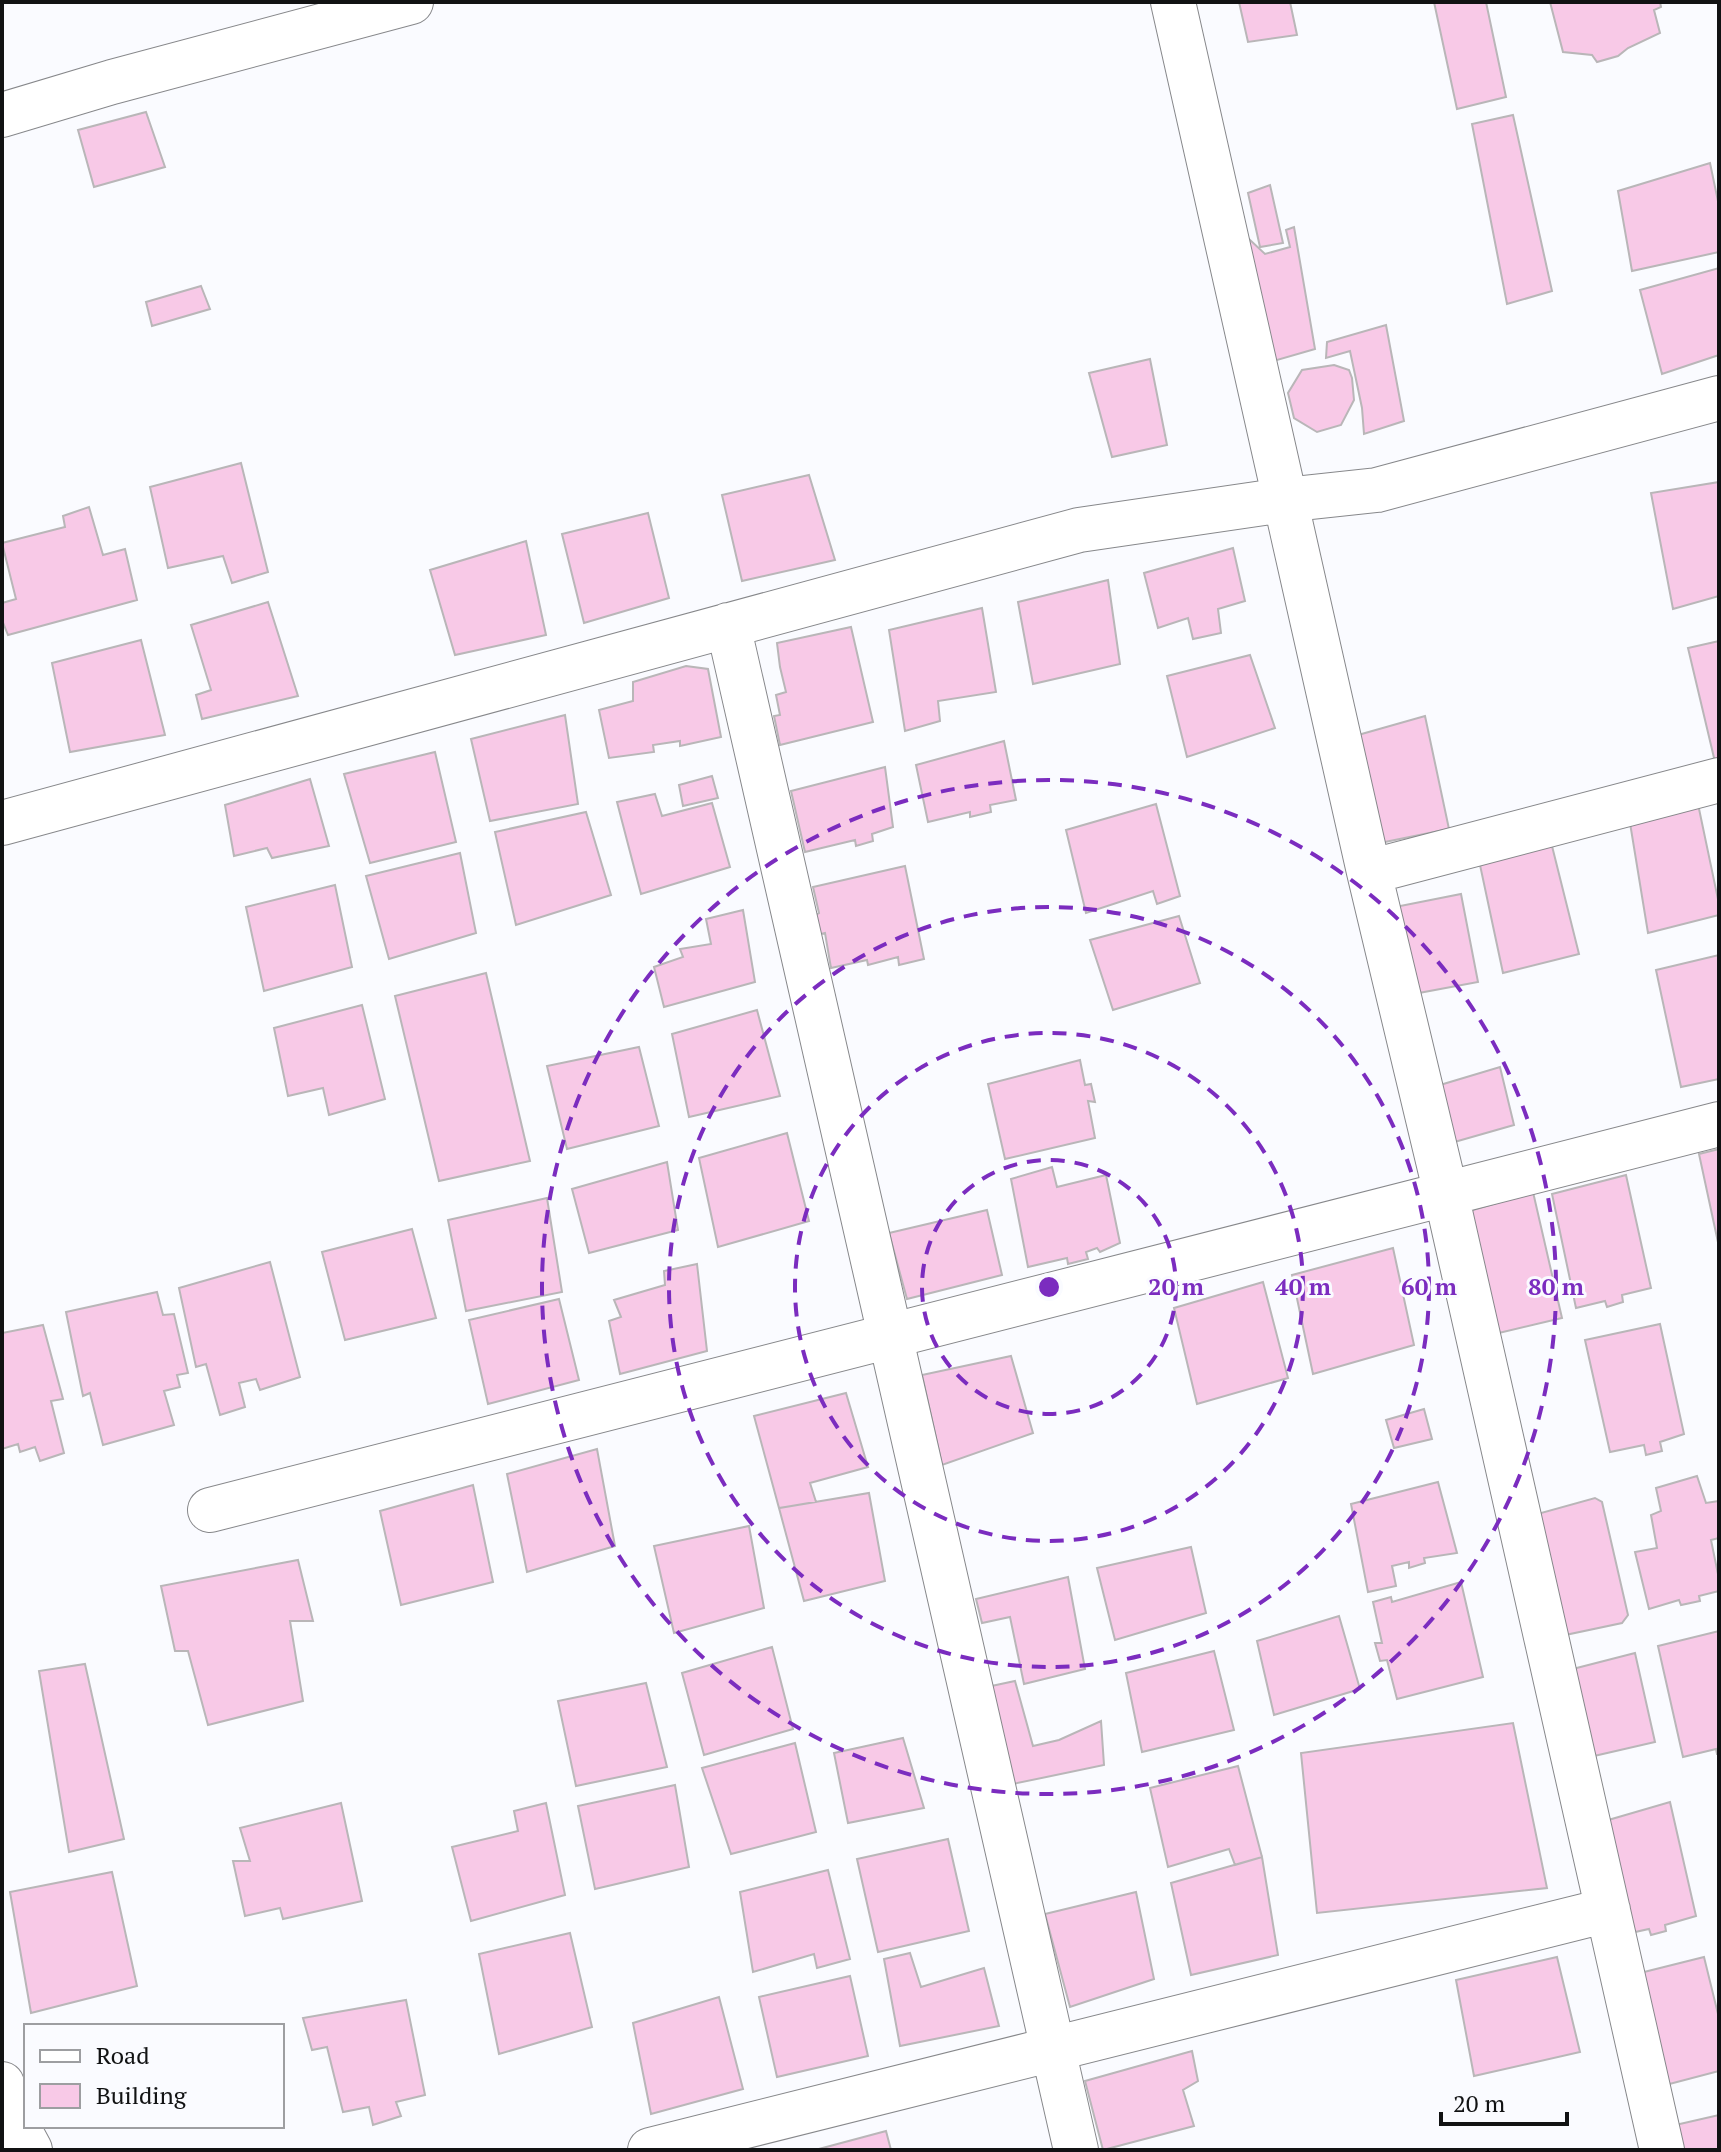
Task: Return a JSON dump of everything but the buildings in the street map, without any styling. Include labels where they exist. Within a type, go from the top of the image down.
[{"type":"street","points":[[2,115],[411,2]]},
{"type":"street","points":[[1173,2],[1662,2150]]},
{"type":"street","points":[[2,823],[1079,530],[1284,500],[1377,490],[1719,398]]},
{"type":"street","points":[[728,625],[1076,2150]]},
{"type":"street","points":[[1369,872],[1719,780]]},
{"type":"street","points":[[210,1510],[1719,1124]]},
{"type":"street","points":[[650,2150],[1608,1910]]},
{"type":"street","points":[[2,2084],[17,2126],[30,2150]]}]
